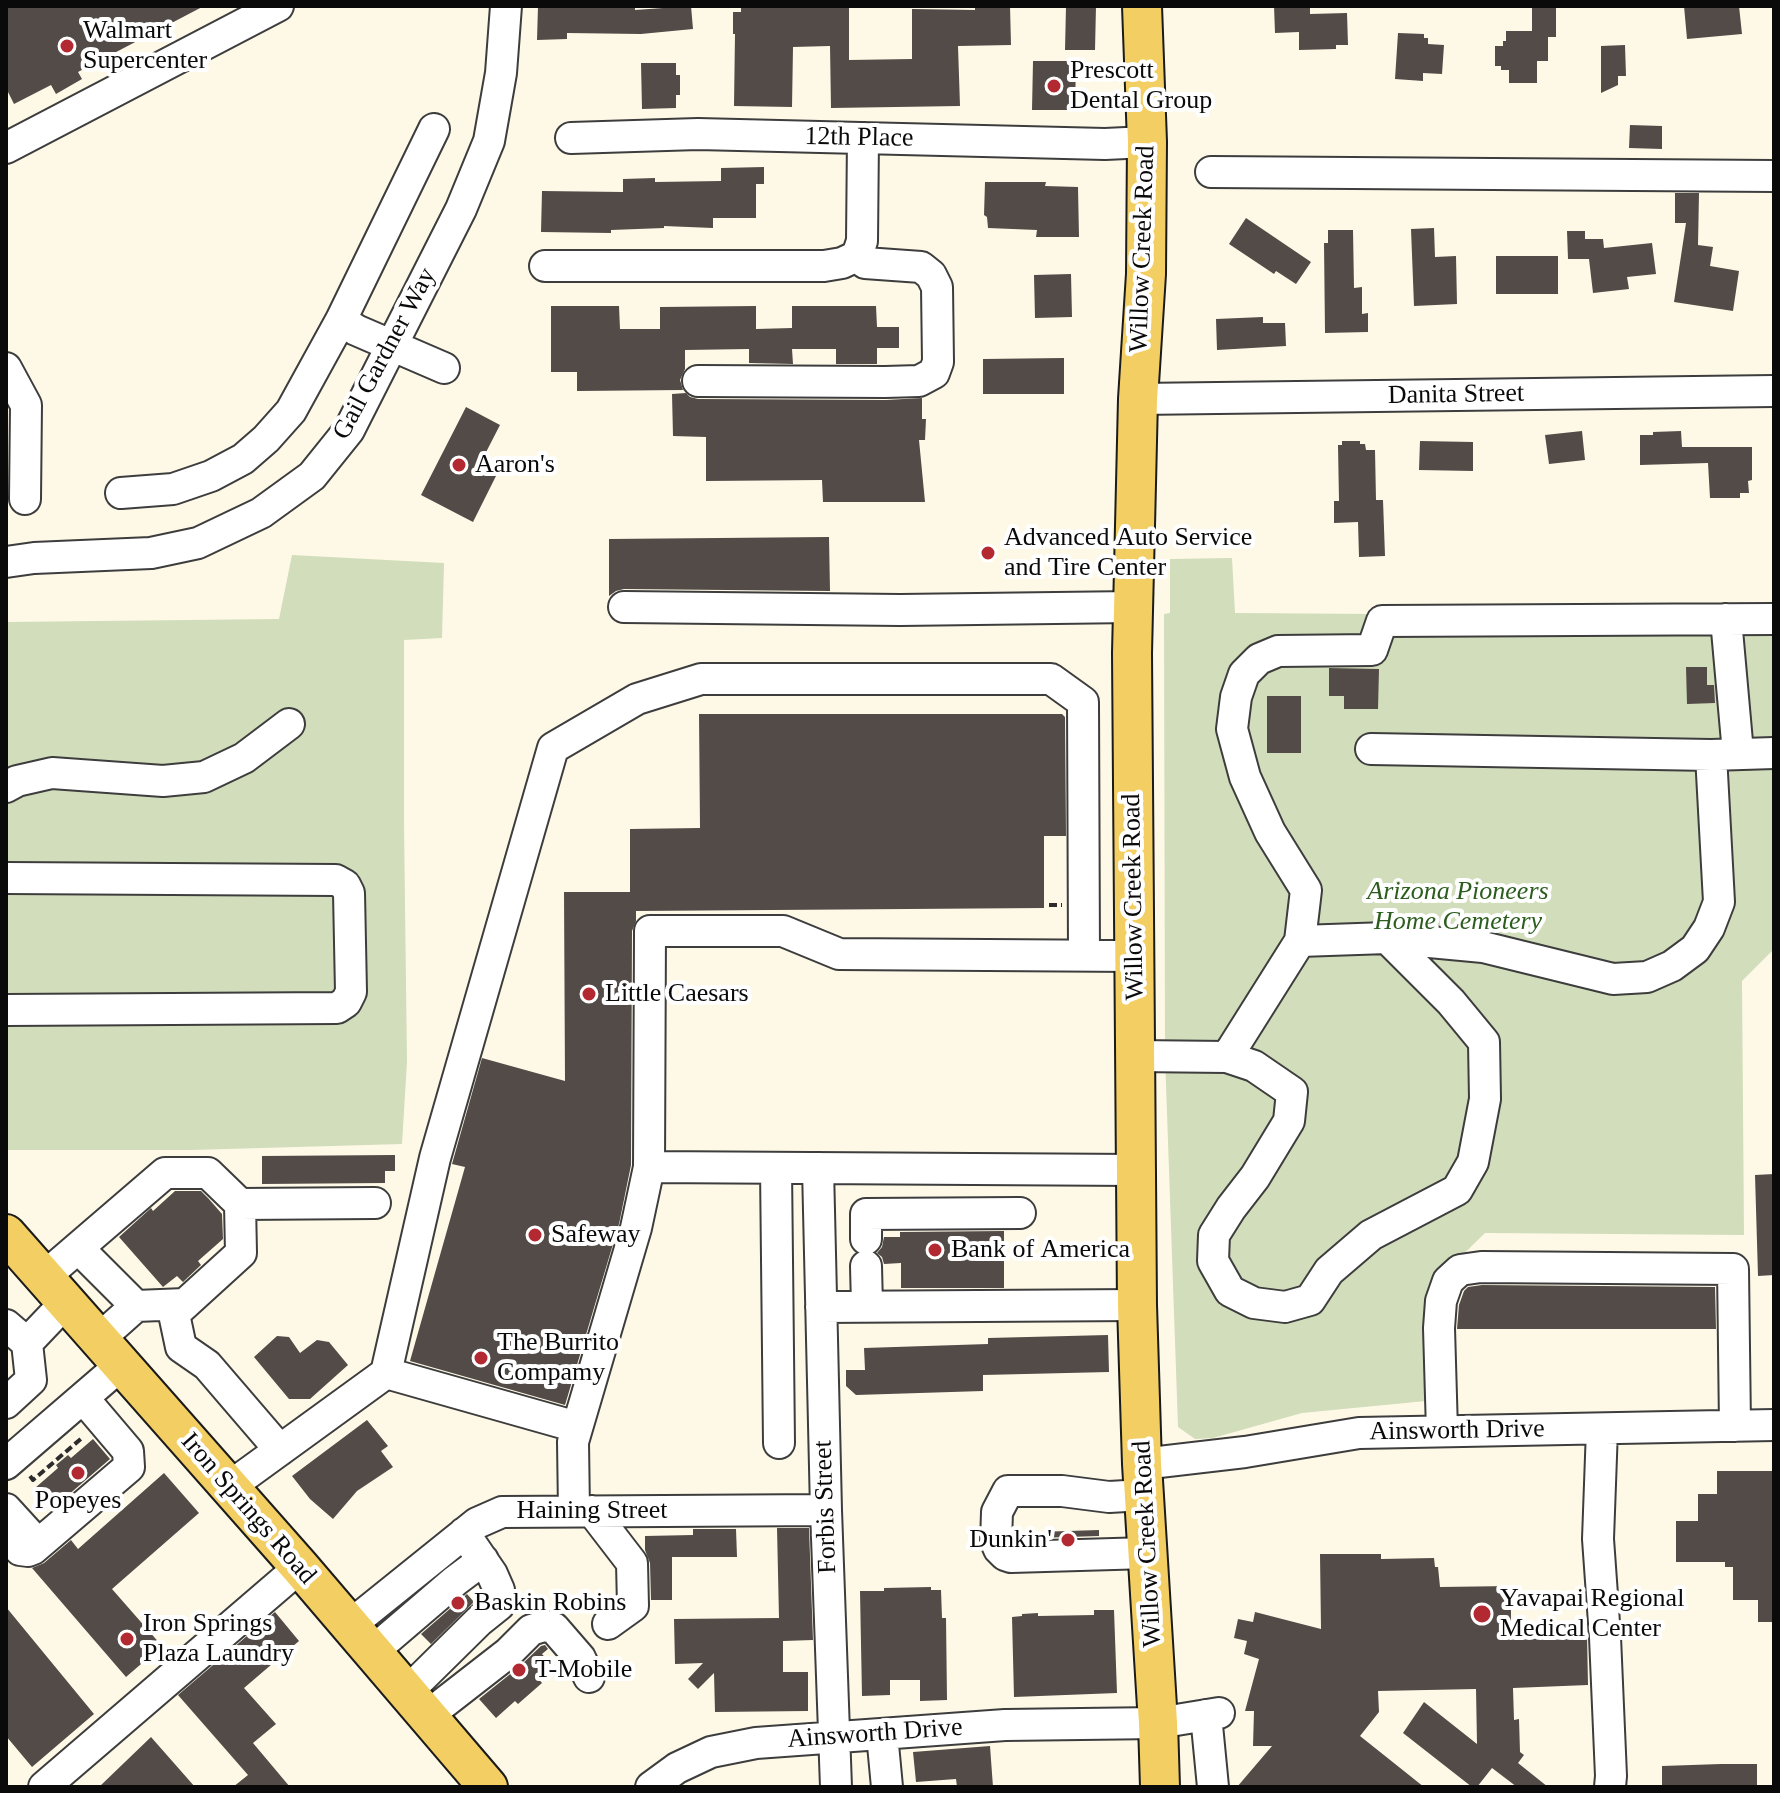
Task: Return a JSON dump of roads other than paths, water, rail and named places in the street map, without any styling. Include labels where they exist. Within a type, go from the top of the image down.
[{"type":"main road","name":"Willow Creek Road","points":[[1142,6],[1147,142],[1146,274],[1138,399],[1132,653],[1137,1305],[1160,1787]]},
{"type":"main road","name":"Iron Springs Road","points":[[9,1242],[300,1567],[488,1787]]},
{"type":"street","points":[[6,148],[278,6]]},
{"type":"street","name":"Gail Gardner Way","points":[[6,562],[151,553],[198,543],[261,513],[312,476],[349,430],[461,209],[489,141],[501,73],[506,6]]},
{"type":"street","points":[[121,493],[173,489],[211,476],[243,459],[291,411],[341,320],[434,129]]},
{"type":"street","name":"12th Place","points":[[571,138],[698,134],[1105,144],[1147,142]]},
{"type":"street","points":[[545,266],[824,266],[842,263],[857,256],[862,241],[863,138]]},
{"type":"street","points":[[1211,172],[1774,176]]},
{"type":"street","points":[[698,381],[919,381],[934,373],[938,362],[937,287],[931,275],[921,267],[865,263],[857,256]]},
{"type":"street","points":[[341,320],[356,330],[444,368]]},
{"type":"street","points":[[6,368],[26,405],[34,498]]},
{"type":"street","name":"Danita Street","points":[[1138,399],[1774,391]]},
{"type":"street","points":[[624,607],[900,610],[1133,607]]},
{"type":"street","points":[[1300,941],[1387,938],[1483,947],[1613,979],[1647,977],[1672,966],[1695,949],[1709,928],[1719,902],[1726,619]]},
{"type":"street","points":[[1227,1057],[1300,941],[1306,890],[1270,832],[1245,777],[1232,729],[1236,697],[1244,674],[1259,659],[1278,651],[1372,650],[1382,621],[1774,619]]},
{"type":"street","points":[[229,1487],[386,1373],[435,1158],[553,748],[637,699],[701,679],[1051,679],[1083,702],[1084,955]]},
{"type":"street","points":[[6,787],[17,781],[52,773],[163,781],[204,777],[244,758],[289,724]]},
{"type":"street","points":[[1371,749],[1774,753]]},
{"type":"street","points":[[6,878],[336,880],[345,885],[349,893],[351,992],[346,1002],[337,1008],[6,1010]]},
{"type":"street","points":[[608,1624],[633,1606],[632,1563],[583,1511],[573,1442],[636,1228],[649,1167],[650,931],[783,931],[839,954],[1135,956]]},
{"type":"street","points":[[1135,1056],[1227,1057],[1254,1066],[1292,1092],[1289,1121],[1214,1235],[1213,1261],[1230,1291],[1254,1303],[1285,1307],[1310,1300],[1329,1271],[1371,1235],[1457,1190],[1473,1162],[1485,1099],[1484,1042],[1451,1002],[1387,938]]},
{"type":"street","points":[[649,1167],[1136,1170]]},
{"type":"street","points":[[776,1168],[779,1443]]},
{"type":"street","name":"Forbis Street","points":[[818,1168],[836,1787]]},
{"type":"street","points":[[6,1403],[31,1380],[16,1334],[55,1290],[78,1248],[165,1173],[208,1173],[240,1204],[375,1203]]},
{"type":"street","points":[[240,1204],[241,1253],[174,1314],[181,1347],[207,1365],[280,1450]]},
{"type":"street","points":[[867,1306],[866,1214],[1020,1213]]},
{"type":"street","points":[[776,1227],[819,1227]]},
{"type":"street","points":[[78,1248],[136,1306],[185,1304]]},
{"type":"street","points":[[1442,1431],[1441,1301],[1448,1281],[1460,1270],[1499,1267],[1733,1269],[1735,1426]]},
{"type":"street","points":[[821,1307],[1137,1305]]},
{"type":"street","points":[[6,1464],[83,1398],[136,1306]]},
{"type":"street","points":[[386,1373],[577,1427]]},
{"type":"street","points":[[6,1535],[20,1550],[28,1551],[129,1467],[128,1451],[83,1398]]},
{"type":"street","name":"Ainsworth Drive","points":[[1148,1553],[1011,1557],[1005,1555],[996,1542],[997,1512],[1008,1491],[1062,1491],[1109,1497],[1143,1480],[1245,1452],[1359,1433],[1774,1425]]},
{"type":"street","points":[[1602,1429],[1598,1539],[1610,1787]]},
{"type":"street","points":[[6,1509],[38,1544]]},
{"type":"street","name":"Haining Street","points":[[361,1639],[464,1533],[477,1523],[502,1512],[826,1510]]},
{"type":"street","points":[[417,1704],[428,1670],[499,1605],[499,1590],[492,1574],[464,1533]]},
{"type":"street","points":[[361,1639],[455,1581],[483,1560]]},
{"type":"street","points":[[44,1787],[300,1567]]},
{"type":"street","points":[[417,1704],[508,1653],[531,1630],[544,1626],[554,1628],[563,1638],[580,1658],[589,1677]]},
{"type":"street","name":"Ainsworth Drive","points":[[651,1787],[677,1768],[711,1752],[756,1743],[1005,1725],[1158,1723],[1212,1714],[1213,1787]]},
{"type":"street","points":[[882,1734],[887,1787]]},
{"type":"place","name":"Walmart Supercenter","points":[[67,46]]},
{"type":"place","name":"Prescott Dental Group","points":[[1054,86]]},
{"type":"place","name":"Aaron's","points":[[459,465]]},
{"type":"place","name":"Advanced Auto Service and Tire Center","points":[[988,553]]},
{"type":"place","name":"Little Caesars","points":[[589,994]]},
{"type":"place","name":"Safeway","points":[[535,1235]]},
{"type":"place","name":"Bank of America","points":[[935,1250]]},
{"type":"place","name":"The Burrito Compamy","points":[[481,1358]]},
{"type":"place","name":"Popeyes","points":[[78,1473]]},
{"type":"place","name":"Dunkin'","points":[[1068,1540]]},
{"type":"place","name":"Baskin Robins","points":[[458,1603]]},
{"type":"place","name":"Yavapai Regional Medical Center","points":[[1482,1614]]},
{"type":"place","name":"Iron Springs Plaza Laundry","points":[[127,1639]]},
{"type":"place","name":"T-Mobile","points":[[519,1670]]},
{"type":"park label","name":"Arizona Pioneers Home Cemetery","points":[[1458,907]]}]
